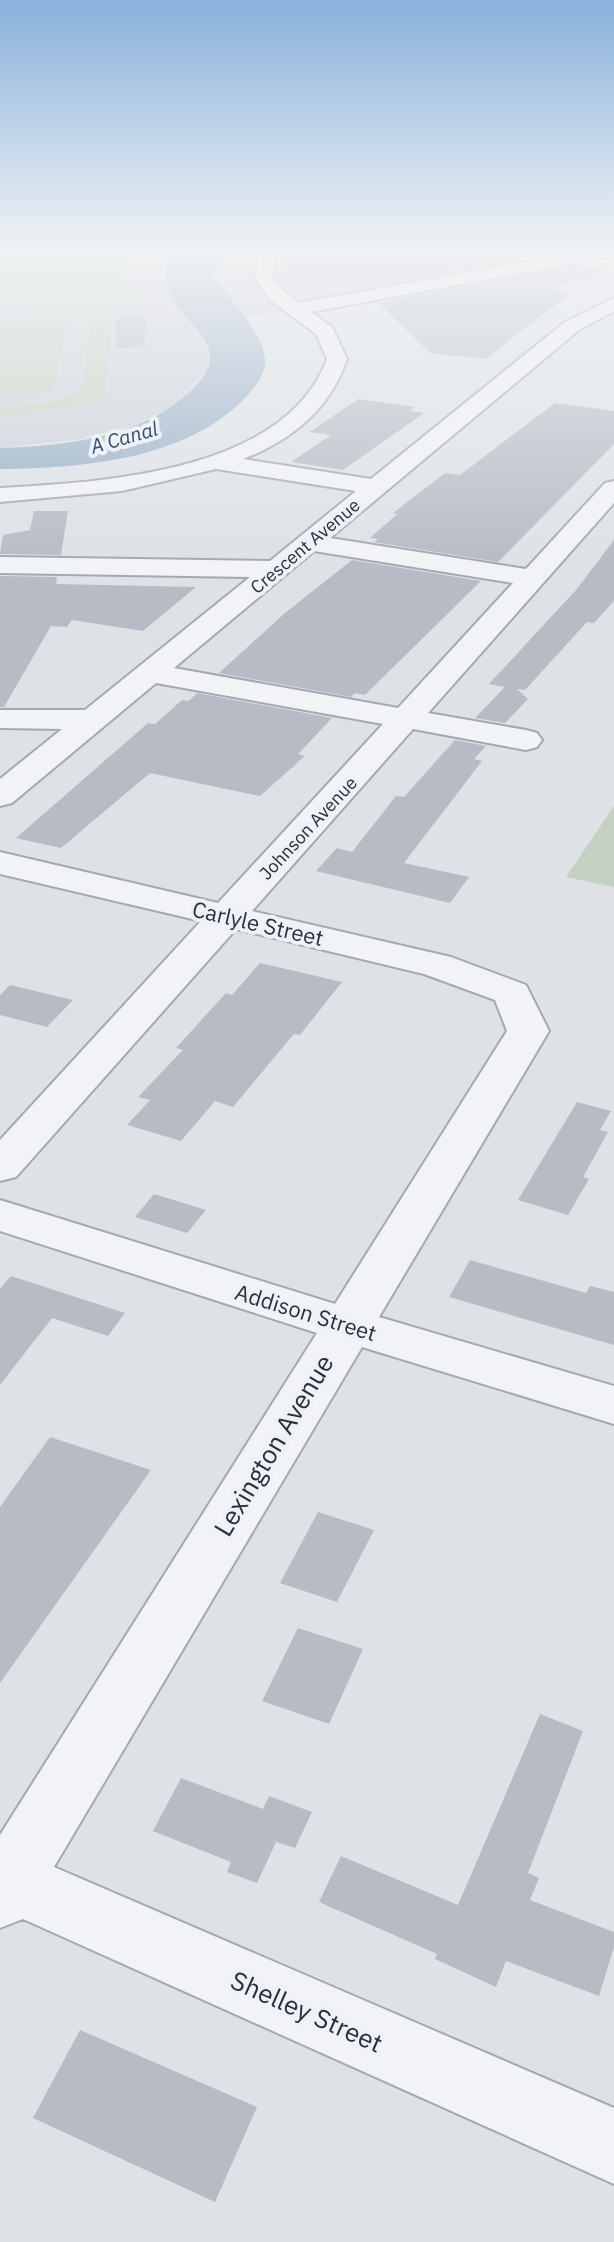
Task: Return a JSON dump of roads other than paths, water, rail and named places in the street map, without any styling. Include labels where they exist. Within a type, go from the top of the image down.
[{"type":"street","points":[[0,495],[95,487],[215,462],[286,426],[312,406],[327,387],[336,356]]},
{"type":"street","name":"Crescent Avenue","points":[[0,796],[312,543],[375,487],[536,356]]},
{"type":"street","points":[[215,462],[375,487]]},
{"type":"street","name":"Johnson Avenue","points":[[0,1167],[614,488]]},
{"type":"street","points":[[312,543],[534,578]]},
{"type":"street","points":[[0,565],[279,569]]},
{"type":"street","points":[[152,673],[526,740]]},
{"type":"street","points":[[0,719],[94,720]]},
{"type":"street","name":"Carlyle Street","points":[[0,863],[437,965],[512,993]]},
{"type":"street","name":"Lexington Avenue","points":[[3,1884],[528,1031],[512,993]]},
{"type":"street","name":"Addison Street","points":[[0,1215],[346,1325],[614,1405]]},
{"type":"street","name":"Shelley Street","points":[[3,1884],[614,2146]]},
{"type":"water","name":"A Canal","points":[[209,356],[265,358],[260,378],[247,396],[223,417],[195,434],[164,447],[99,462],[0,469],[0,448],[78,441],[130,428],[154,417],[195,386],[207,371]]}]
